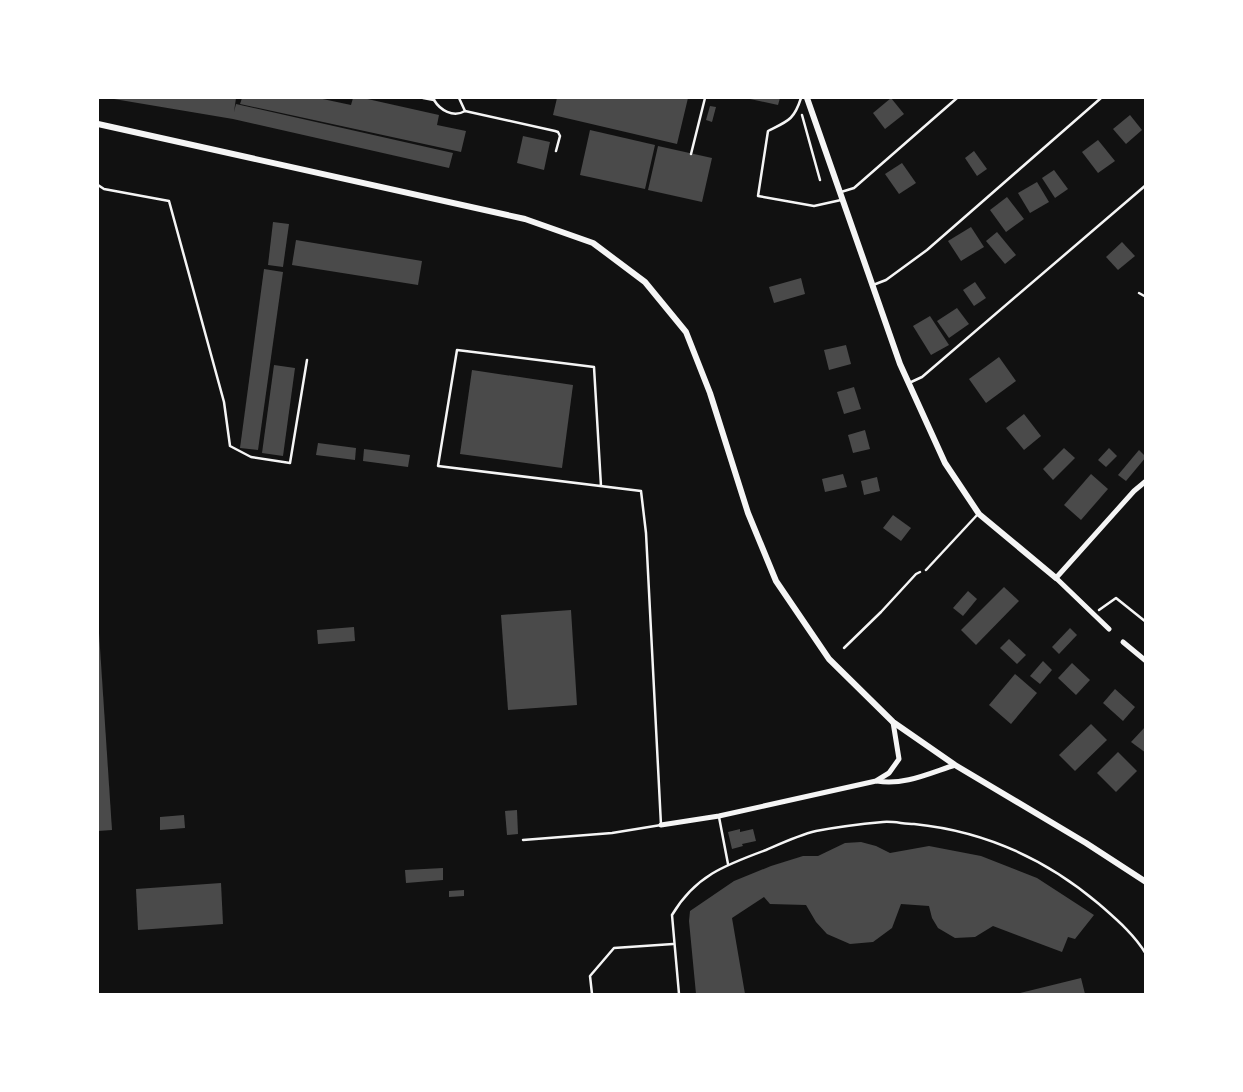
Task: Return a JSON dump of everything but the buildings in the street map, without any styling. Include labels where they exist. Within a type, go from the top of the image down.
[{"type":"street","points":[[807,98],[900,364],[945,463],[979,514],[1056,578],[1109,629]]},
{"type":"street","points":[[98,124],[525,219],[593,243],[645,282],[686,332],[710,393],[748,513],[776,581],[829,660],[893,722],[955,765],[1086,843],[1146,882]]},
{"type":"street","points":[[1056,578],[1134,491],[1146,481]]},
{"type":"street","points":[[1124,642],[1146,661]]},
{"type":"street","points":[[661,825],[719,816],[876,781],[889,773],[899,759],[893,722]]},
{"type":"street","points":[[876,781],[890,783],[921,776],[955,765]]},
{"type":"lane","points":[[423,98],[434,99],[441,110],[459,114],[465,111],[558,132],[560,136],[556,151]]},
{"type":"lane","points":[[459,98],[465,111]]},
{"type":"lane","points":[[692,154],[705,98]]},
{"type":"lane","points":[[802,98],[790,120],[768,131],[758,196],[814,206],[842,199]]},
{"type":"lane","points":[[840,192],[854,188],[957,98]]},
{"type":"lane","points":[[872,285],[886,280],[927,250],[1101,98]]},
{"type":"lane","points":[[98,185],[104,189],[169,201],[224,402],[230,446],[251,457],[290,463],[307,360]]},
{"type":"lane","points":[[909,384],[922,376],[1146,185]]},
{"type":"lane","points":[[1139,293],[1146,297]]},
{"type":"lane","points":[[523,840],[612,833],[661,825],[646,533],[641,491],[438,466],[457,350],[594,367],[601,486]]},
{"type":"lane","points":[[926,570],[979,514]]},
{"type":"lane","points":[[719,816],[728,864]]},
{"type":"lane","points":[[679,994],[673,944],[672,916],[691,889],[704,878],[728,864],[814,831],[885,822],[942,827],[1008,847],[1044,864],[1077,886],[1114,917],[1139,942],[1146,954]]},
{"type":"lane","points":[[592,994],[590,976],[614,948],[673,944]]},
{"type":"path","points":[[802,115],[820,180]]},
{"type":"path","points":[[844,648],[916,574],[926,570]]},
{"type":"path","points":[[1099,610],[1116,598],[1146,622]]}]
